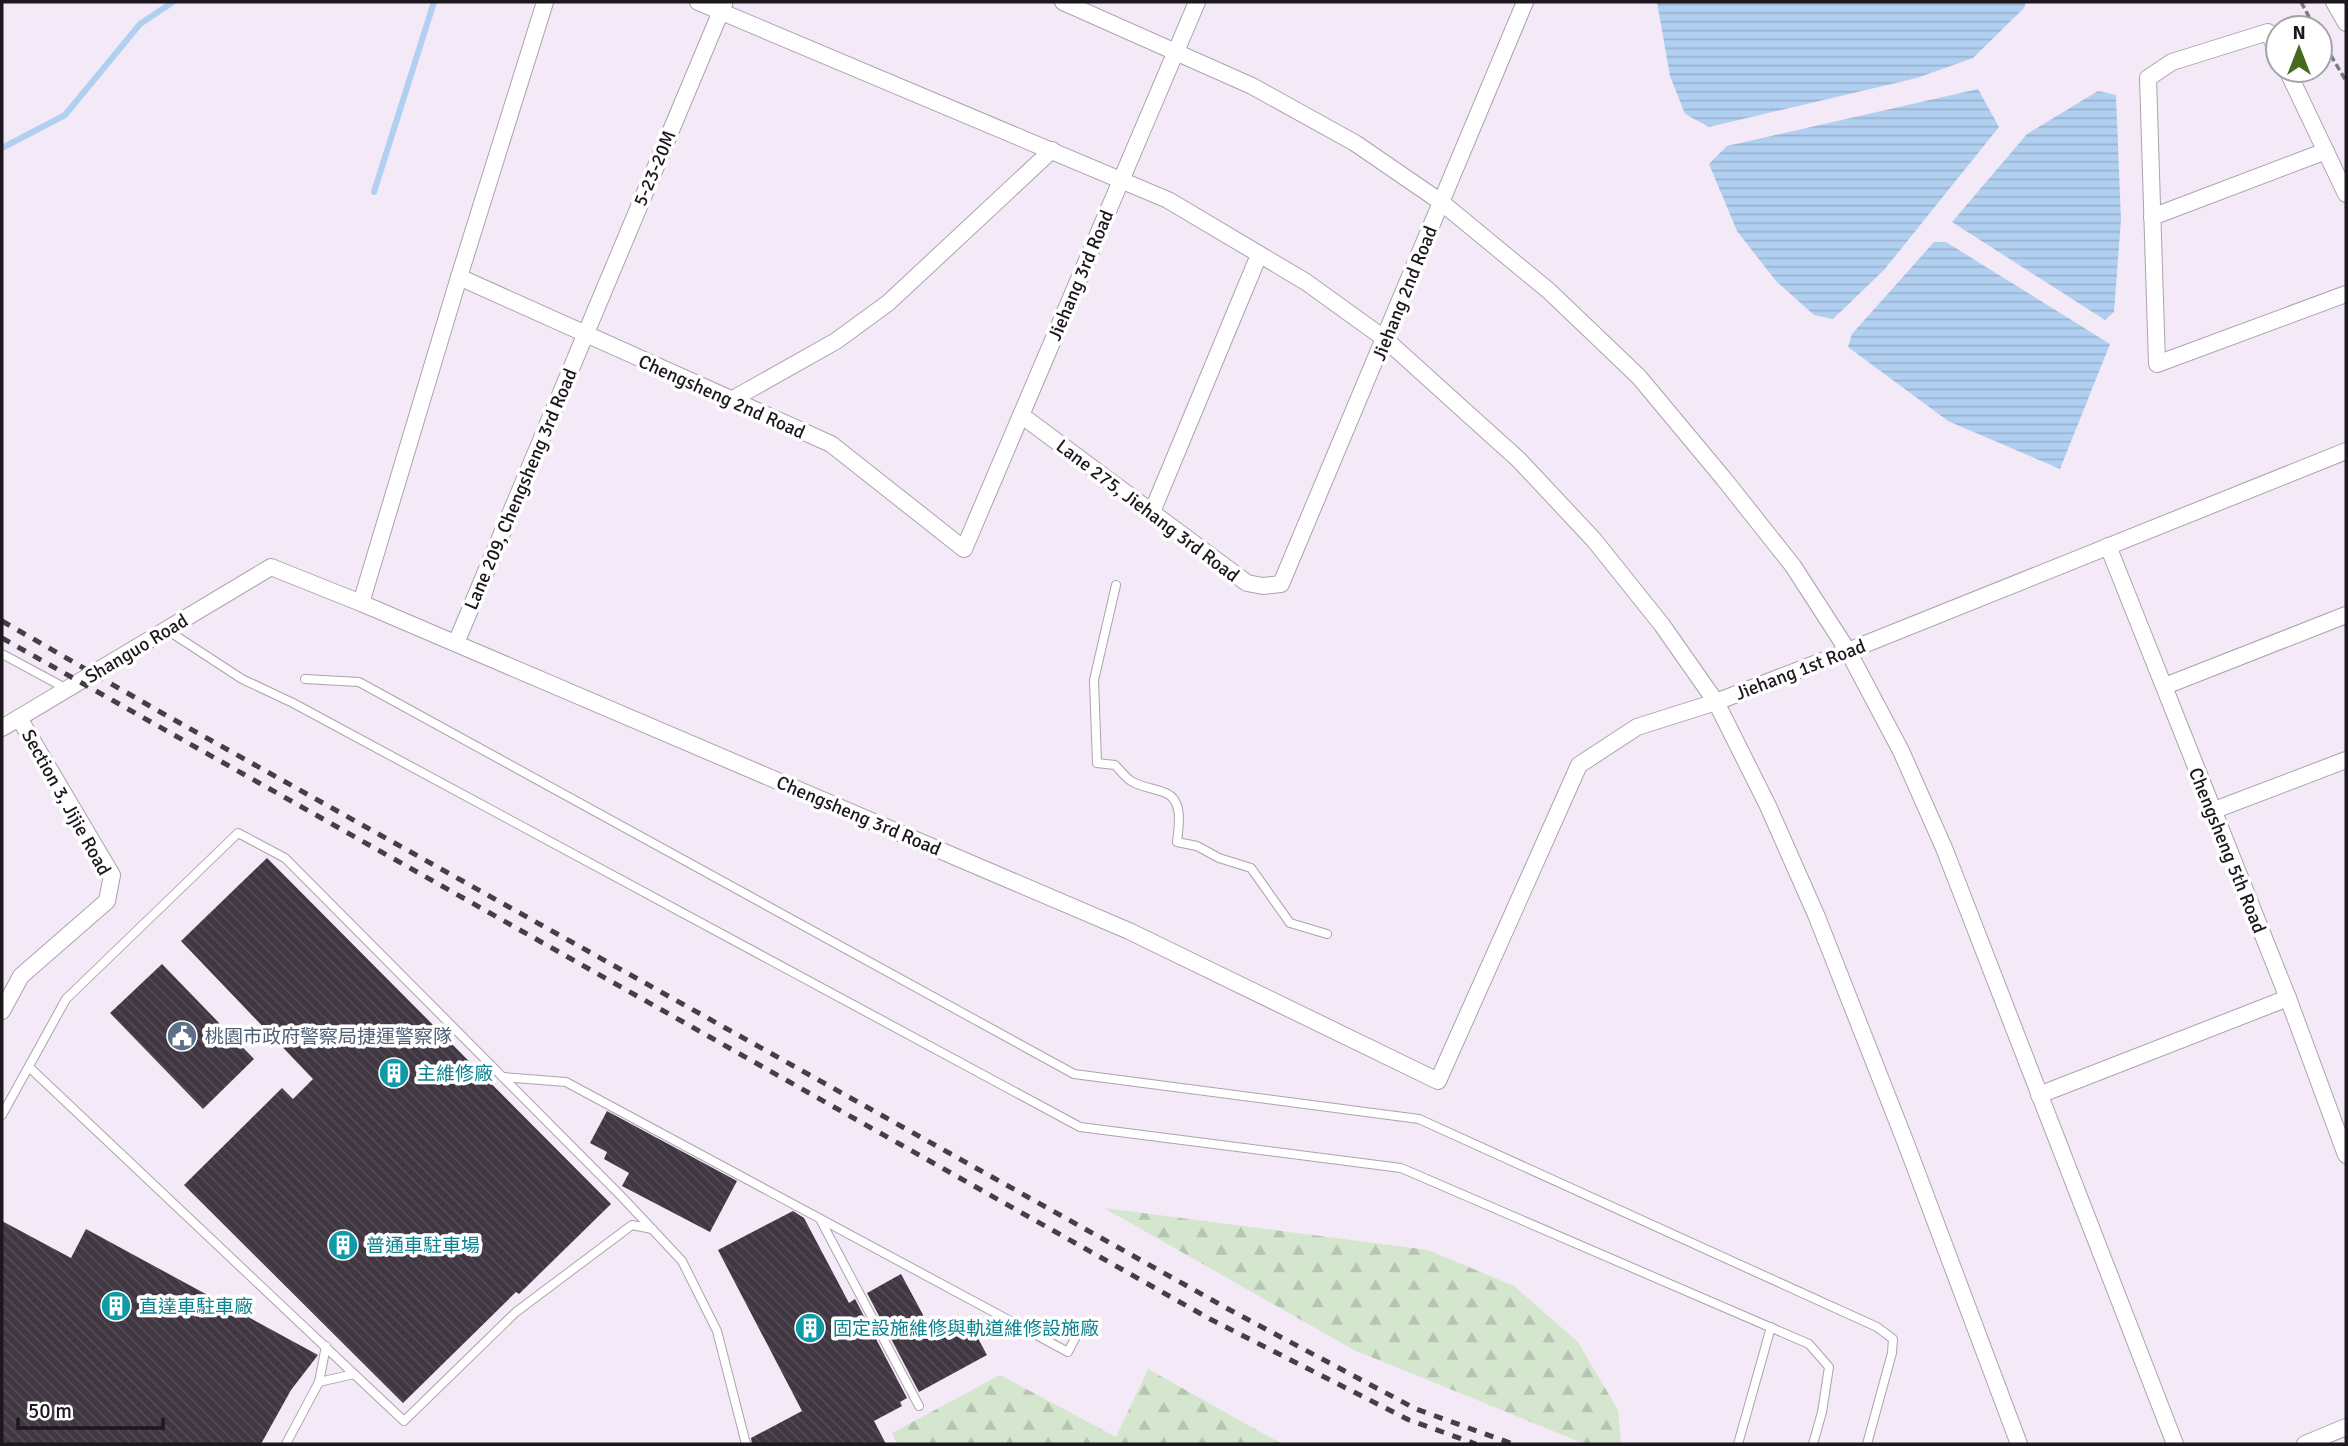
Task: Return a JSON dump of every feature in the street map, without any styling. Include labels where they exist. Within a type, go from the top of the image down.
[{"type":"street","points":[[362,603],[459,277],[545,2]]},
{"type":"street","points":[[698,2],[723,6],[1168,200],[1306,282],[1385,339],[1519,460],[1594,540],[1662,625],[1716,702],[1768,806],[1817,917],[2019,1444]]},
{"type":"street","points":[[1063,2],[1252,86],[1355,143],[1441,202],[1549,291],[1639,377],[1793,566],[1848,651],[1901,751],[1944,848],[2175,1444]]},
{"type":"street","name":"Jiehang 3rd Road","points":[[964,549],[1197,2]]},
{"type":"street","name":"Jiehang 2nd Road","points":[[1281,584],[1525,2]]},
{"type":"street","points":[[2334,2],[2346,23]]},
{"type":"street","name":"5-23-20M","points":[[584,335],[723,6]]},
{"type":"street","points":[[2264,33],[2172,62],[2148,78],[2157,364],[2346,294]]},
{"type":"street","points":[[2294,84],[2346,194]]},
{"type":"street","points":[[731,400],[836,341],[888,303],[1052,150]]},
{"type":"street","points":[[2152,217],[2326,151]]},
{"type":"street","points":[[1152,512],[1259,255]]},
{"type":"street","name":"Chengsheng 2nd Road","points":[[459,277],[831,444],[964,549]]},
{"type":"street","name":"Lane 209, Chengsheng 3rd Road","points":[[456,643],[584,335]]},
{"type":"street","name":"Lane 275, Jiehang 3rd Road","points":[[1021,415],[1247,583],[1263,586],[1281,584]]},
{"type":"street","name":"Jiehang 1st Road","points":[[1438,1081],[1579,765],[1637,727],[1716,702],[1848,651],[2346,451]]},
{"type":"street","name":"Chengsheng 5th Road","points":[[2108,546],[2288,998],[2346,1155]]},
{"type":"street","name":"Chengsheng 3rd Road","points":[[271,567],[362,603],[1129,930],[1438,1081]]},
{"type":"street","name":"Shanguo Road","points":[[2,729],[271,567]]},
{"type":"street","points":[[2165,685],[2346,615]]},
{"type":"street","name":"Section 3, Jijie Road","points":[[2,1011],[21,976],[107,901],[112,876],[19,718]]},
{"type":"street","points":[[2212,811],[2346,760]]},
{"type":"street","points":[[2039,1094],[2288,998]]},
{"type":"street","points":[[2305,1444],[2346,1427]]},
{"type":"lane","points":[[1116,585],[1094,680],[1097,763],[1115,765],[1128,780],[1148,789],[1167,793],[1177,804],[1180,817],[1177,842],[1197,846],[1219,859],[1251,868],[1290,923],[1327,934]]},
{"type":"lane","points":[[167,630],[242,679],[293,703],[1080,1126],[1401,1168],[1809,1344],[1829,1367],[1822,1412],[1813,1444]]},
{"type":"lane","points":[[2,653],[67,689]]},
{"type":"lane","points":[[305,678],[359,682],[1074,1074],[1419,1119],[1877,1327],[1893,1339],[1892,1353],[1867,1444]]},
{"type":"lane","points":[[2,1115],[66,999],[237,832],[285,858],[682,1261],[717,1332],[746,1444]]},
{"type":"lane","points":[[29,1067],[404,1422],[516,1312],[632,1225],[652,1229]]},
{"type":"lane","points":[[503,1077],[566,1082],[1068,1352],[1081,1327]]},
{"type":"lane","points":[[820,1219],[919,1406]]},
{"type":"lane","points":[[1738,1444],[1771,1327]]},
{"type":"lane","points":[[286,1444],[319,1382],[326,1346]]},
{"type":"lane","points":[[319,1382],[354,1374]]},
{"type":"path","points":[[2334,61],[2346,81]]},
{"type":"green space","points":[[1104,1208],[1428,1250],[1514,1286],[1578,1342],[1618,1410],[1621,1444],[1585,1444],[1354,1350]]},
{"type":"green space","points":[[1148,1369],[1282,1444],[898,1444],[892,1433],[1000,1375],[1116,1437]]},
{"type":"water","points":[[1657,2],[2026,2],[2024,8],[1973,58],[1917,78],[1709,127],[1685,114],[1670,76]]},
{"type":"water","points":[[1978,89],[1999,127],[1884,270],[1833,319],[1814,315],[1776,281],[1737,231],[1709,164],[1727,146]]},
{"type":"water","points":[[2098,91],[2116,95],[2121,220],[2114,312],[2105,320],[1952,222],[2027,134]]},
{"type":"water","points":[[1934,242],[1946,242],[2110,344],[2060,469],[1948,421],[1848,347],[1852,334]]},
{"type":"building","points":[[267,858],[611,1204],[403,1403],[184,1185],[282,1088],[293,1099],[313,1079],[181,941]]},
{"type":"building","name":"桃園市政府警察局捷運警察隊","points":[[162,964],[254,1059],[203,1109],[110,1013]]},
{"type":"building","points":[[607,1111],[737,1181],[710,1232],[622,1186],[629,1173],[604,1159],[607,1152],[590,1143]]},
{"type":"building","name":"固定設施維修與軌道維修設施廠","points":[[793,1211],[804,1218],[849,1303],[855,1299],[907,1398],[900,1402],[902,1406],[874,1421],[886,1444],[752,1444],[751,1438],[802,1411],[718,1250]]},
{"type":"building","name":"直達車駐車廠","points":[[2,1221],[71,1258],[86,1229],[318,1355],[291,1390],[261,1444],[2,1444]]},
{"type":"building","points":[[901,1274],[935,1337],[968,1320],[987,1355],[919,1392],[867,1293]]},
{"type":"waterway","points":[[2,148],[65,115],[140,24],[173,2]]},
{"type":"waterway","points":[[374,192],[434,2]]},
{"type":"railway","points":[[2,621],[1230,1310],[1416,1409],[1513,1444]]},
{"type":"railway","points":[[2,638],[1210,1319],[1409,1420],[1476,1444]]},
{"type":"place","name":"桃園市政府警察局捷運警察隊","points":[[182,1036]]},
{"type":"place","name":"主維修廠","points":[[394,1073]]},
{"type":"place","name":"普通車駐車場","points":[[343,1245]]},
{"type":"place","name":"直達車駐車廠","points":[[116,1306]]},
{"type":"place","name":"固定設施維修與軌道維修設施廠","points":[[810,1328]]}]
